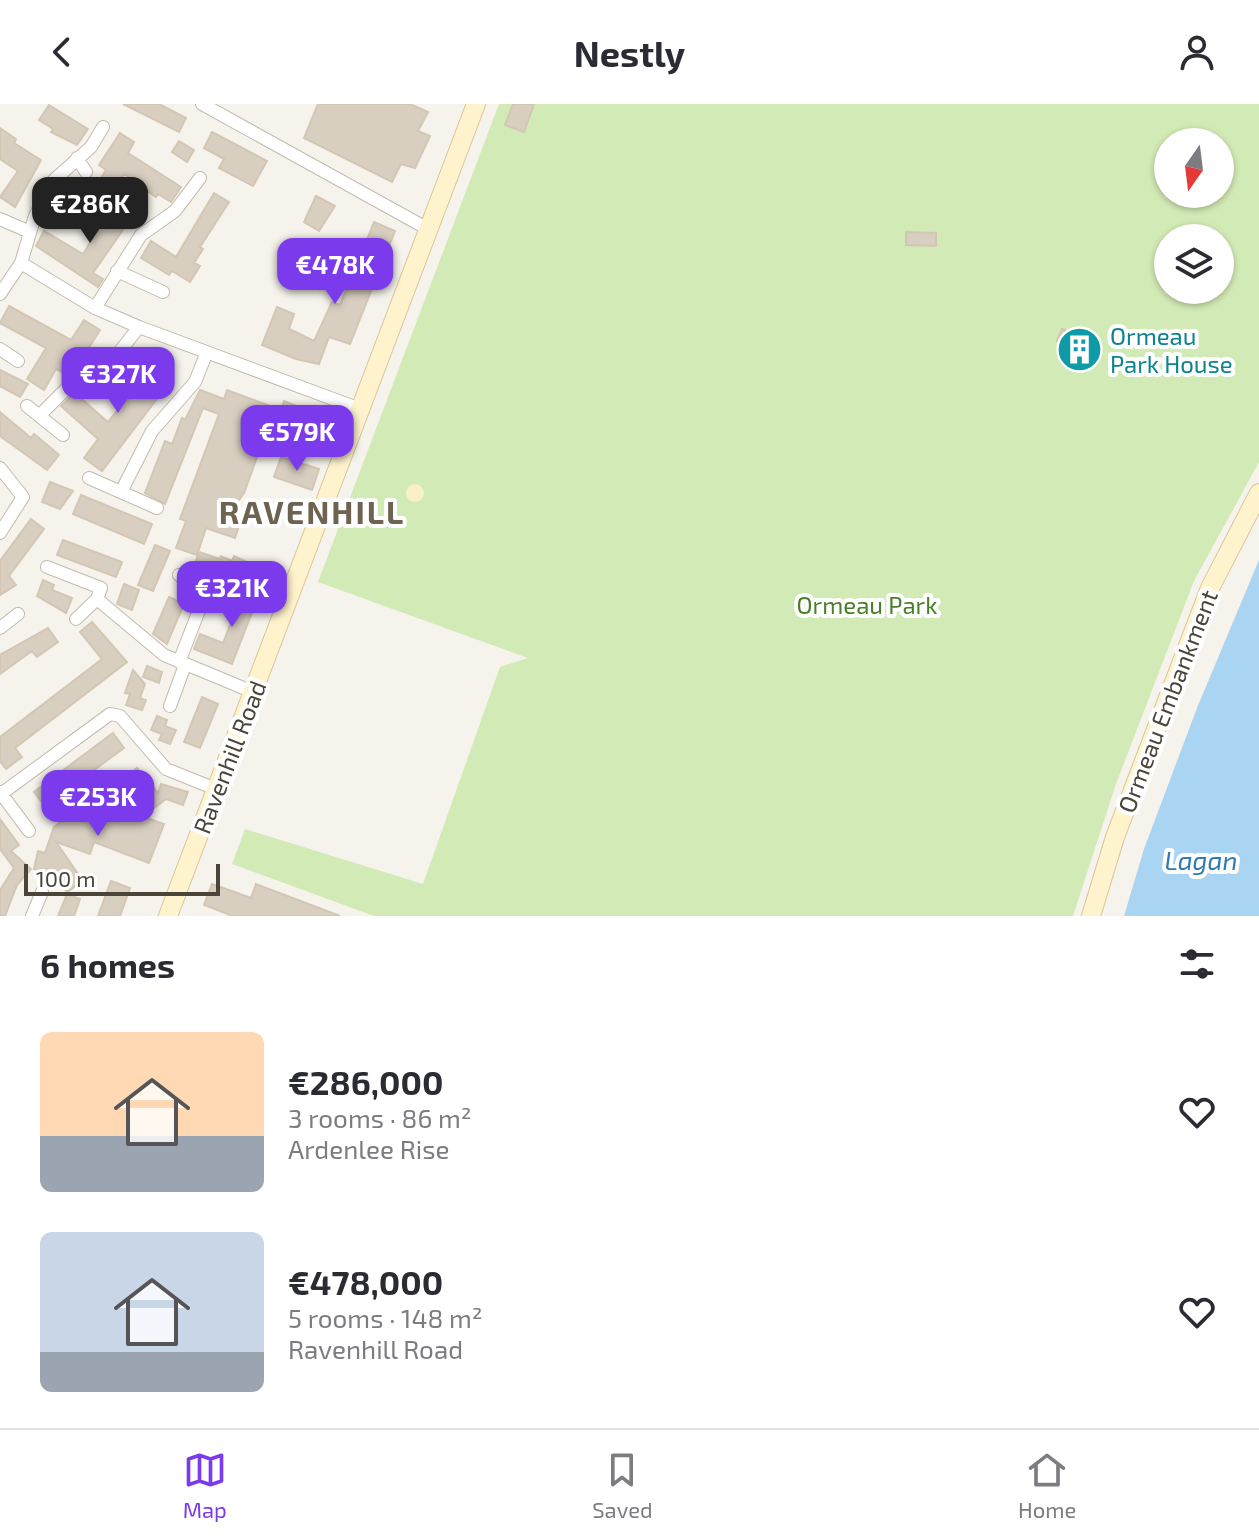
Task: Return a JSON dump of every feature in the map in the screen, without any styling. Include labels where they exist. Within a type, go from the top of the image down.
[{"type":"main road","name":"Ravenhill Road","points":[[168,916],[476,104]]},
{"type":"main road","name":"Ormeau Embankment","points":[[1091,916],[1115,837],[1210,588],[1259,493]]},
{"type":"street","points":[[202,104],[428,229]]},
{"type":"street","points":[[0,294],[21,263],[30,232],[54,180],[91,147],[103,127]]},
{"type":"street","points":[[77,158],[86,172]]},
{"type":"street","points":[[95,308],[141,235],[175,211],[200,178]]},
{"type":"street","points":[[0,219],[30,232]]},
{"type":"street","points":[[21,263],[95,308],[139,327],[360,409]]},
{"type":"street","points":[[117,271],[163,292]]},
{"type":"street","points":[[39,416],[71,384],[113,360],[139,327]]},
{"type":"street","points":[[0,349],[18,361]]},
{"type":"street","points":[[121,492],[152,431],[195,382],[207,352]]},
{"type":"street","points":[[27,406],[63,435]]},
{"type":"street","points":[[0,468],[23,497],[0,533]]},
{"type":"street","points":[[89,478],[157,508]]},
{"type":"street","points":[[47,567],[101,588],[97,599],[76,619]]},
{"type":"street","points":[[170,706],[205,595],[179,575]]},
{"type":"street","points":[[97,599],[153,648],[182,664],[253,692]]},
{"type":"street","points":[[0,628],[18,614]]},
{"type":"street","points":[[29,831],[1,793],[110,714],[120,716],[166,769],[216,789]]},
{"type":"street","points":[[32,916],[42,892]]},
{"type":"green space","name":"Ormeau Park","points":[[499,104],[1259,104],[1259,462],[1194,581],[1116,784],[1073,916],[374,916],[232,864],[245,829],[423,884],[500,667],[528,658],[318,582]]},
{"type":"sand","points":[[415,484],[424,493],[415,502],[406,493]]},
{"type":"water","name":"Lagan","points":[[1259,560],[1259,916],[1124,916],[1144,849],[1197,708]]},
{"type":"building","points":[[123,104],[159,104],[186,118],[179,132]]},
{"type":"building","points":[[318,104],[410,104],[428,112],[418,131],[430,136],[415,168],[401,164],[392,182],[304,138]]},
{"type":"building","points":[[513,104],[534,104],[524,132],[505,125]]},
{"type":"building","points":[[49,105],[88,129],[77,145],[51,132],[53,129],[39,120]]},
{"type":"building","points":[[0,128],[16,139],[14,143],[41,160],[15,207],[0,197],[18,171],[0,159]]},
{"type":"building","points":[[212,132],[267,161],[253,186],[219,168],[224,159],[204,148]]},
{"type":"building","points":[[120,133],[134,142],[128,153],[181,187],[171,202],[158,194],[156,197],[124,174],[110,197],[95,188],[106,170],[99,165]]},
{"type":"building","points":[[179,141],[194,150],[187,162],[172,152]]},
{"type":"building","points":[[69,178],[85,187],[68,215],[53,205]]},
{"type":"building","points":[[214,193],[229,202],[200,247],[203,249],[194,263],[200,266],[190,282],[172,271],[169,275],[141,258],[151,241],[176,257]]},
{"type":"building","points":[[316,196],[335,206],[319,231],[304,222]]},
{"type":"building","points":[[117,200],[136,211],[93,273],[103,279],[98,287],[36,246],[44,231],[83,254]]},
{"type":"building","points":[[374,222],[395,231],[350,344],[329,337],[319,364],[296,359],[262,345],[277,307],[294,314],[289,329],[314,341],[332,302],[340,305]]},
{"type":"building","points":[[906,232],[936,233],[936,246],[906,245]]},
{"type":"building","points":[[314,249],[325,253],[320,263],[310,259]]},
{"type":"building","points":[[9,306],[71,340],[84,320],[100,330],[83,357],[74,352],[62,372],[56,369],[44,390],[27,379],[46,348],[0,323]]},
{"type":"building","name":"Ormeau Park House","points":[[1062,329],[1093,343],[1077,370],[1063,364],[1070,346],[1057,341]]},
{"type":"building","points":[[141,361],[169,383],[102,471],[84,458],[98,439],[61,406],[75,393],[108,422],[137,386],[127,379]]},
{"type":"building","points":[[0,370],[28,384],[20,397],[0,386]]},
{"type":"building","points":[[200,390],[224,399],[227,390],[281,410],[284,401],[333,420],[324,443],[315,445],[268,427],[244,493],[228,515],[241,519],[235,538],[206,528],[197,555],[176,548],[186,521],[180,519],[219,414],[203,408],[165,504],[145,493],[165,441],[172,444],[182,418],[185,420]]},
{"type":"building","points":[[0,412],[31,438],[34,434],[59,455],[47,470],[0,436]]},
{"type":"building","points":[[281,457],[319,469],[312,490],[274,477]]},
{"type":"building","points":[[50,482],[73,491],[60,509],[42,502]]},
{"type":"building","points":[[81,495],[152,524],[144,544],[73,514]]},
{"type":"building","points":[[31,519],[44,529],[9,576],[16,585],[0,595],[0,561]]},
{"type":"building","points":[[63,540],[122,562],[116,577],[57,555]]},
{"type":"building","points":[[155,545],[170,551],[153,591],[138,585]]},
{"type":"building","points":[[199,552],[220,559],[221,556],[232,561],[234,556],[245,561],[239,576],[215,571],[214,574],[194,567]]},
{"type":"building","points":[[43,580],[54,585],[52,590],[72,598],[66,613],[37,596]]},
{"type":"building","points":[[124,584],[139,590],[132,610],[117,604]]},
{"type":"building","points":[[246,584],[261,589],[232,664],[194,649],[200,634],[223,643]]},
{"type":"building","points":[[169,597],[184,604],[167,644],[153,634]]},
{"type":"building","points":[[92,622],[127,662],[15,748],[22,757],[6,769],[0,761],[0,737],[102,659],[80,632]]},
{"type":"building","points":[[48,628],[58,642],[37,657],[32,651],[0,674],[0,655]]},
{"type":"building","points":[[147,666],[162,672],[159,683],[143,677]]},
{"type":"building","points":[[133,670],[145,684],[140,698],[146,700],[142,710],[126,705],[130,694],[125,693]]},
{"type":"building","points":[[202,697],[218,704],[200,748],[184,742]]},
{"type":"building","points":[[157,716],[167,720],[165,726],[176,730],[170,744],[159,740],[162,734],[151,730]]},
{"type":"building","points":[[113,733],[124,748],[45,806],[34,792]]},
{"type":"building","points":[[137,768],[158,793],[161,784],[188,792],[183,805],[166,799],[146,814],[120,782]]},
{"type":"building","points":[[95,799],[164,824],[149,863],[94,842],[90,854],[56,842],[83,881],[67,892],[55,874],[34,869],[38,851],[45,853],[54,827],[86,804],[92,806]]},
{"type":"building","points":[[0,819],[19,845],[11,851],[31,869],[17,885],[5,916],[0,916],[0,890],[14,868],[0,849]]},
{"type":"building","points":[[111,881],[130,888],[120,916],[98,916]]},
{"type":"building","points":[[212,884],[251,898],[256,884],[340,916],[233,916],[204,905]]},
{"type":"building","points":[[67,894],[80,899],[74,916],[58,916]]},
{"type":"place","name":"Ormeau Park House","points":[[1079,349]]},
{"type":"district","name":"RAVENHILL","points":[[312,511]]}]
